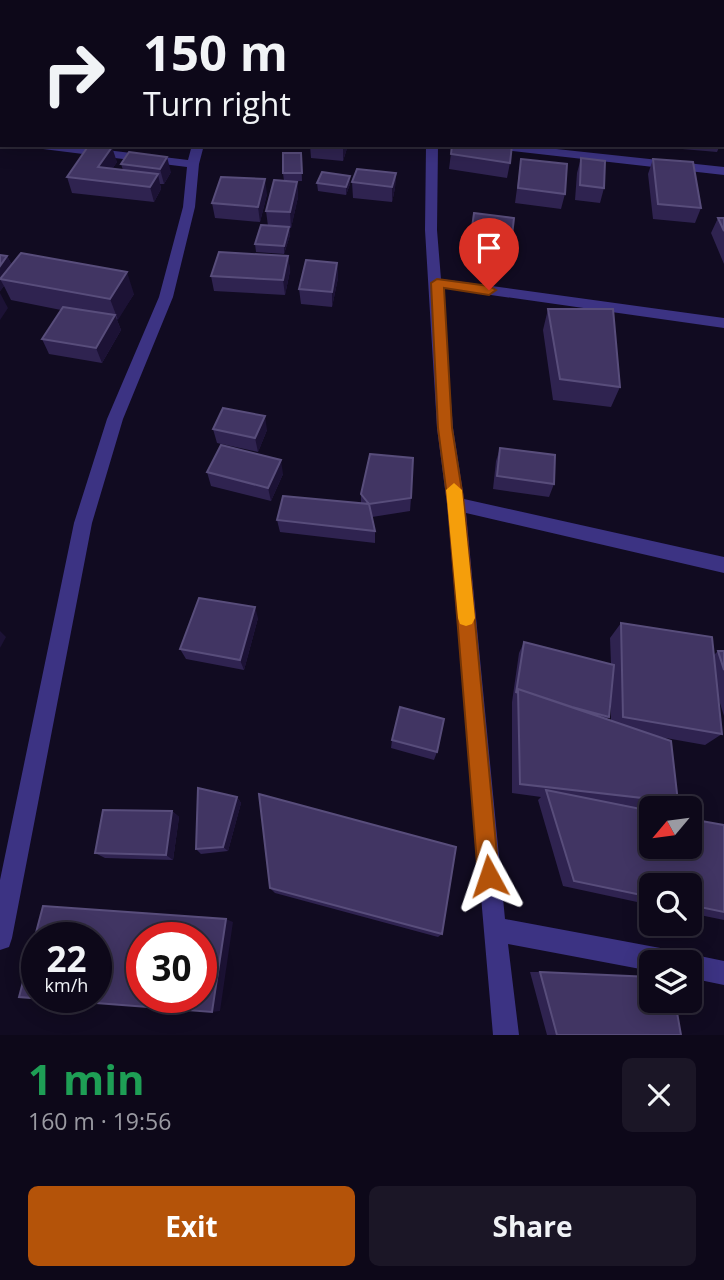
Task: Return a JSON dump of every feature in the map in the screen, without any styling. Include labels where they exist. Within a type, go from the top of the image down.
[{"type":"street","points":[[52,147],[192,164]]},
{"type":"street","points":[[0,938],[83,523],[115,419],[166,297],[189,207],[192,164],[197,147]]},
{"type":"street","points":[[432,147],[431,230],[437,283],[445,428],[456,504],[506,1035]]},
{"type":"street","points":[[508,147],[724,171]]},
{"type":"street","points":[[437,283],[724,323]]},
{"type":"street","points":[[456,504],[724,565]]},
{"type":"street","points":[[494,929],[639,956]]},
{"type":"street","points":[[702,968],[724,973]]},
{"type":"building","points":[[88,147],[112,147],[98,167],[158,174],[150,187],[67,177]]},
{"type":"building","points":[[452,147],[512,147],[510,163],[451,154]]},
{"type":"building","points":[[129,152],[167,157],[160,169],[121,164]]},
{"type":"building","points":[[283,153],[301,153],[302,173],[283,173]]},
{"type":"building","points":[[581,158],[605,161],[604,188],[580,185]]},
{"type":"building","points":[[521,159],[567,164],[565,194],[518,188]]},
{"type":"building","points":[[653,159],[693,162],[701,208],[658,204]]},
{"type":"building","points":[[357,169],[396,173],[392,187],[352,182]]},
{"type":"building","points":[[322,172],[350,176],[346,187],[317,183]]},
{"type":"building","points":[[221,177],[265,179],[258,207],[212,203]]},
{"type":"building","points":[[274,180],[297,182],[290,212],[266,211]]},
{"type":"building","points":[[474,213],[514,218],[510,253],[469,249]]},
{"type":"building","points":[[718,218],[724,218],[724,231]]},
{"type":"building","points":[[261,225],[289,227],[284,246],[255,244]]},
{"type":"building","points":[[219,252],[288,256],[283,280],[211,276]]},
{"type":"building","points":[[21,253],[127,272],[110,299],[0,279]]},
{"type":"building","points":[[0,255],[7,256],[0,266]]},
{"type":"building","points":[[306,260],[337,263],[332,292],[299,289]]},
{"type":"building","points":[[63,307],[115,315],[96,348],[42,339]]},
{"type":"building","points":[[548,309],[613,309],[620,387],[560,379]]},
{"type":"building","points":[[223,408],[265,416],[255,438],[213,429]]},
{"type":"building","points":[[221,445],[281,460],[268,488],[207,472]]},
{"type":"building","points":[[500,448],[555,455],[554,484],[497,476]]},
{"type":"building","points":[[370,454],[413,458],[411,498],[369,504],[361,494]]},
{"type":"building","points":[[283,496],[369,504],[375,531],[277,520]]},
{"type":"building","points":[[199,598],[255,607],[240,660],[180,649]]},
{"type":"building","points":[[621,623],[712,637],[722,734],[623,717]]},
{"type":"building","points":[[524,642],[614,665],[609,717],[518,689],[516,693]]},
{"type":"building","points":[[718,651],[724,651],[724,670]]},
{"type":"building","points":[[518,689],[671,741],[677,796],[639,798],[520,784]]},
{"type":"building","points":[[400,707],[444,719],[437,752],[392,740]]},
{"type":"building","points":[[198,788],[237,797],[223,847],[196,849]]},
{"type":"building","points":[[546,790],[639,809],[639,859],[702,859],[702,821],[724,825],[724,912],[702,907],[702,873],[639,873],[639,895],[574,881]]},
{"type":"building","points":[[259,794],[456,847],[442,934],[270,888]]},
{"type":"building","points":[[103,810],[172,811],[166,855],[95,853]]},
{"type":"building","points":[[43,906],[226,919],[217,979],[217,922],[126,922],[126,1005],[112,1004],[112,922],[39,922]]},
{"type":"building","points":[[540,972],[639,976],[639,1013],[677,1013],[681,1035],[557,1035]]},
{"type":"slow traffic","points":[[454,490],[466,618]]},
{"type":"route","points":[[489,290],[437,283],[445,428],[456,504],[489,876]]}]
